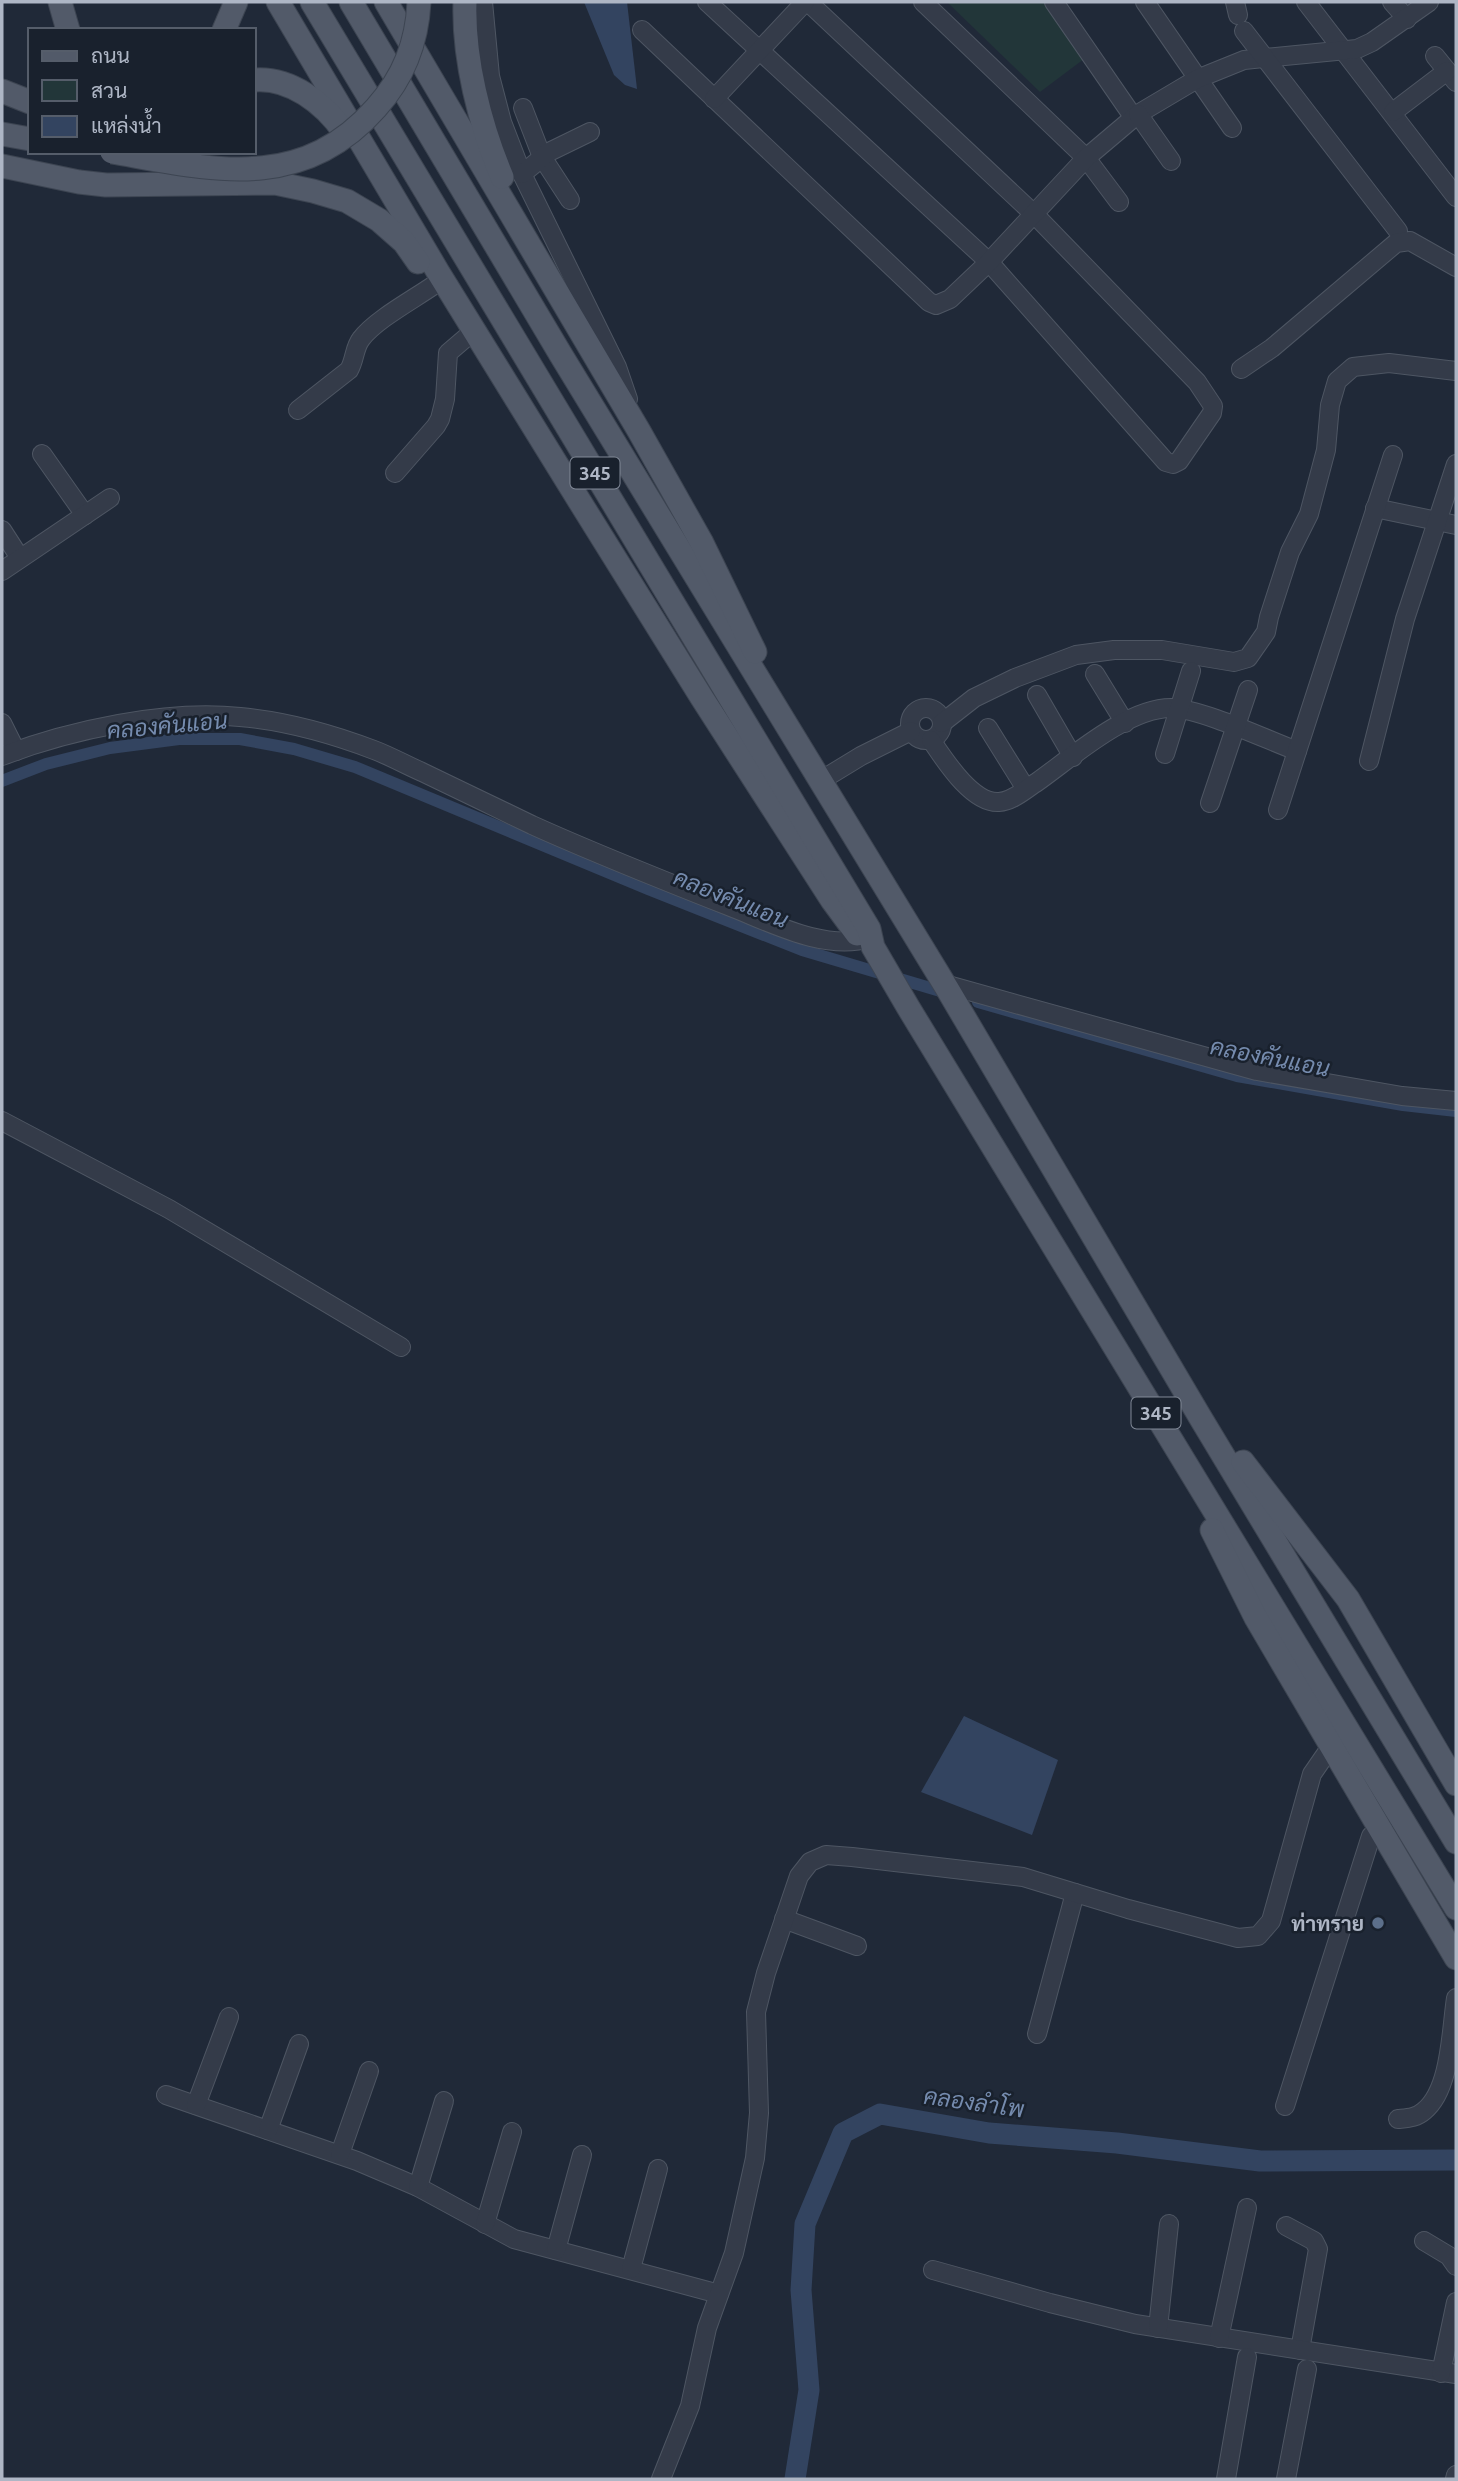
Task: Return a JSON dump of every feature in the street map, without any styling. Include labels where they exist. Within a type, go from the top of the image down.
[{"type":"main road","points":[[60,2],[67,28]]},
{"type":"main road","points":[[225,28],[236,2]]},
{"type":"main road","name":"345","points":[[278,2],[419,241],[580,502],[832,900],[872,946]]},
{"type":"main road","name":"345","points":[[351,2],[778,713],[946,987],[1200,1417],[1338,1642],[1456,1842]]},
{"type":"main road","name":"345","points":[[386,2],[639,431],[727,591],[746,630],[778,713]]},
{"type":"main road","points":[[124,154],[208,168],[238,169],[269,168],[300,161],[321,152],[352,133],[388,95],[406,65],[415,39],[419,2]]},
{"type":"main road","points":[[465,2],[464,23],[477,100],[493,155],[548,275]]},
{"type":"main road","points":[[296,32],[316,8]]},
{"type":"main road","name":"345","points":[[316,8],[908,1007],[1148,1398],[1282,1641],[1403,1819],[1456,1908]]},
{"type":"main road","points":[[256,80],[263,79],[299,89],[335,120],[419,241]]},
{"type":"main road","points":[[2,91],[28,101]]},
{"type":"main road","points":[[2,134],[28,139]]},
{"type":"main road","points":[[2,166],[106,185],[275,183],[347,201],[379,220],[404,242],[580,502]]},
{"type":"main road","points":[[1200,1417],[1224,1438],[1321,1562],[1361,1620],[1456,1784]]},
{"type":"main road","points":[[1338,1642],[1340,1626],[1345,1619],[1361,1620]]},
{"type":"main road","points":[[1282,1641],[1332,1745],[1456,1958]]},
{"type":"street","points":[[482,2],[490,76],[502,122],[522,174],[617,367],[639,431]]},
{"type":"street","points":[[707,2],[758,50],[989,262],[1166,462],[1179,461],[1209,418],[1213,406],[1197,382],[1035,215],[806,2],[758,50],[713,99]]},
{"type":"street","points":[[923,2],[1086,158],[1119,202]]},
{"type":"street","points":[[1054,2],[1171,161]]},
{"type":"street","points":[[1144,2],[1232,128]]},
{"type":"street","points":[[1306,2],[1456,197]]},
{"type":"street","points":[[1392,2],[1406,19]]},
{"type":"street","points":[[642,30],[929,302],[936,305],[944,303],[989,262],[1086,158],[1136,116],[1197,79],[1244,60],[1344,51],[1372,42],[1429,2]]},
{"type":"street","points":[[1239,16],[1264,57],[1398,232]]},
{"type":"street","points":[[1393,112],[1452,76],[1436,56]]},
{"type":"street","points":[[523,108],[542,157],[570,200]]},
{"type":"street","points":[[522,174],[542,157],[590,132]]},
{"type":"street","points":[[1241,369],[1272,348],[1396,243],[1410,241],[1456,267]]},
{"type":"street","points":[[298,410],[349,370],[355,349],[368,330],[434,285]]},
{"type":"street","points":[[395,473],[436,426],[444,399],[448,353],[469,335]]},
{"type":"street","points":[[911,731],[920,739],[930,740],[939,734],[942,723],[974,698],[1015,678],[1076,656],[1114,650],[1162,650],[1234,662],[1248,658],[1266,632],[1290,552],[1309,514],[1326,450],[1330,405],[1337,381],[1353,368],[1389,363],[1456,371]]},
{"type":"street","points":[[42,454],[85,514]]},
{"type":"street","points":[[1278,810],[1393,454]]},
{"type":"street","points":[[1369,761],[1405,619],[1456,464]]},
{"type":"street","points":[[2,571],[110,498]]},
{"type":"street","points":[[1375,508],[1456,525]]},
{"type":"street","points":[[2,530],[20,558]]},
{"type":"street","points":[[1165,754],[1191,671]]},
{"type":"street","points":[[1095,674],[1125,723]]},
{"type":"street","points":[[1210,803],[1248,690]]},
{"type":"street","points":[[1037,695],[1073,757]]},
{"type":"street","points":[[911,731],[912,716],[924,708],[938,714],[942,723]]},
{"type":"street","points":[[930,740],[956,778],[981,796],[999,802],[1027,789],[1139,715],[1170,708],[1199,714],[1297,751]]},
{"type":"street","points":[[2,723],[9,753],[108,725],[179,717],[239,716],[325,734],[375,750],[534,826],[766,920],[823,939],[872,946]]},
{"type":"street","points":[[988,728],[1027,789]]},
{"type":"street","points":[[820,781],[861,756],[911,731]]},
{"type":"street","points":[[946,987],[1257,1071],[1402,1096],[1456,1101]]},
{"type":"street","points":[[2,1121],[169,1209],[401,1347]]},
{"type":"street","points":[[661,2479],[690,2406],[707,2328],[734,2253],[755,2158],[759,2113],[756,2012],[765,1973],[799,1876],[810,1862],[826,1855],[1023,1877],[1238,1938],[1258,1936],[1271,1921],[1312,1774],[1332,1745]]},
{"type":"street","points":[[1285,2106],[1371,1836],[1380,1829]]},
{"type":"street","points":[[1037,2034],[1075,1893]]},
{"type":"street","points":[[784,1919],[857,1946]]},
{"type":"street","points":[[1398,2119],[1413,2118],[1424,2111],[1438,2094],[1449,2052],[1456,1998]]},
{"type":"street","points":[[197,2105],[229,2017]]},
{"type":"street","points":[[268,2130],[299,2044]]},
{"type":"street","points":[[340,2154],[369,2071]]},
{"type":"street","points":[[166,2095],[340,2154],[418,2187],[514,2239],[719,2294]]},
{"type":"street","points":[[418,2187],[444,2101]]},
{"type":"street","points":[[485,2224],[512,2132]]},
{"type":"street","points":[[556,2250],[582,2155]]},
{"type":"street","points":[[631,2269],[658,2169]]},
{"type":"street","points":[[1219,2338],[1247,2207]]},
{"type":"street","points":[[1158,2328],[1169,2224]]},
{"type":"street","points":[[1286,2225],[1314,2241],[1318,2249],[1300,2350]]},
{"type":"street","points":[[1424,2241],[1449,2256],[1456,2266]]},
{"type":"street","points":[[933,2270],[1050,2303],[1158,2328],[1448,2374],[1456,2302]]},
{"type":"street","points":[[1226,2479],[1247,2357]]},
{"type":"street","points":[[1286,2479],[1307,2369]]},
{"type":"green space","points":[[947,2],[1049,2],[1088,56],[1040,92]]},
{"type":"water","points":[[584,2],[627,2],[637,89],[625,85],[614,75]]},
{"type":"water","points":[[964,1716],[1058,1760],[1032,1835],[921,1792]]},
{"type":"waterway","name":"คลองคันแอน","points":[[2,781],[46,764],[110,748],[179,739],[240,739],[294,749],[355,767],[802,950],[947,993]]},
{"type":"waterway","name":"คลองคันแอน","points":[[978,1002],[1237,1076],[1403,1105],[1456,1111]]},
{"type":"waterway","name":"คลองลำโพ","points":[[795,2479],[809,2390],[801,2290],[805,2224],[843,2133],[880,2114],[989,2133],[1117,2143],[1260,2161],[1456,2160]]},
{"type":"place","name":"ท่าทราย","points":[[1378,1923]]}]
